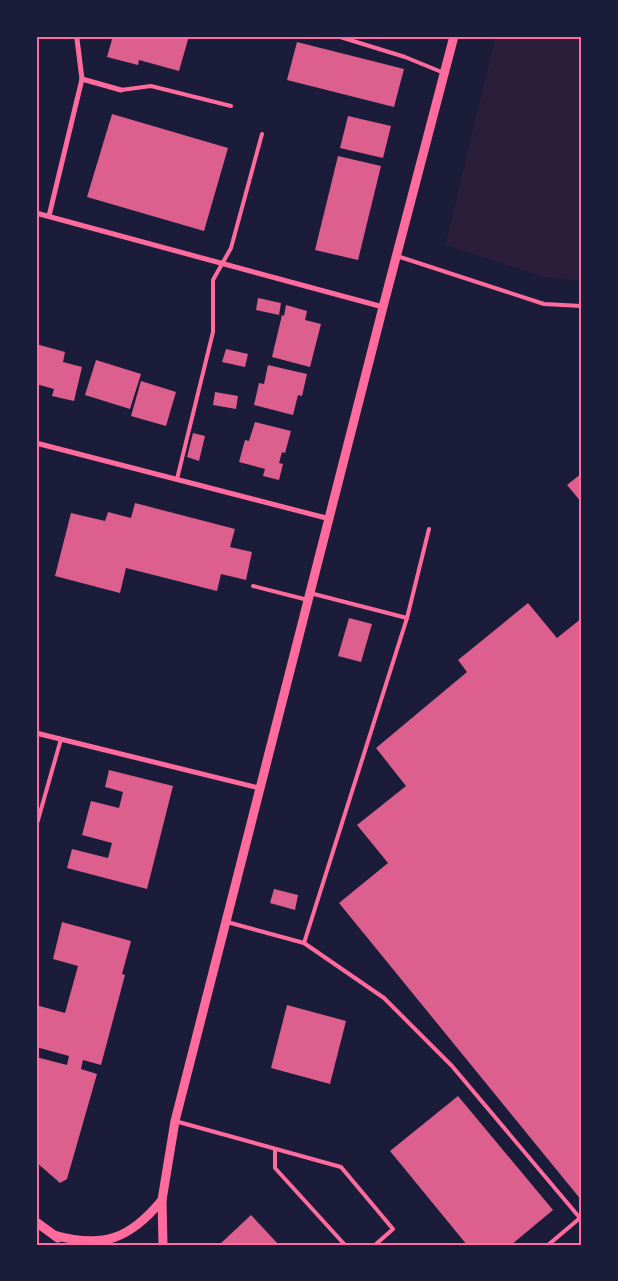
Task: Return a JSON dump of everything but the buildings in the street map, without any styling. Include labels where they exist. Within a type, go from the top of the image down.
[{"type":"street","points":[[163,1245],[162,1200],[175,1121],[227,922],[259,788],[454,36]]},
{"type":"street","points":[[49,216],[82,79],[77,38]]},
{"type":"street","points":[[82,79],[121,90]]},
{"type":"street","points":[[36,213],[383,307]]},
{"type":"street","points":[[36,443],[330,519]]},
{"type":"street","points":[[36,733],[259,788]]},
{"type":"street","points":[[54,1235],[87,1244],[103,1242],[127,1231],[142,1221],[162,1200]]},
{"type":"street","points":[[36,1222],[68,1245]]},
{"type":"lane","points":[[337,36],[405,57],[445,74]]},
{"type":"lane","points":[[121,90],[152,86],[231,106]]},
{"type":"lane","points":[[177,479],[213,332],[213,280],[230,248],[262,134]]},
{"type":"lane","points":[[397,256],[544,304],[582,306]]},
{"type":"lane","points":[[304,943],[407,618],[429,528]]},
{"type":"lane","points":[[252,586],[407,618]]},
{"type":"lane","points":[[36,827],[62,739]]},
{"type":"lane","points":[[227,922],[304,943],[384,998],[452,1066],[580,1218],[548,1245]]},
{"type":"lane","points":[[175,1121],[341,1167],[394,1229],[374,1245]]},
{"type":"lane","points":[[275,1150],[275,1168],[344,1245]]},
{"type":"shaded area","points":[[496,36],[582,36],[582,281],[545,277],[445,245]]}]
